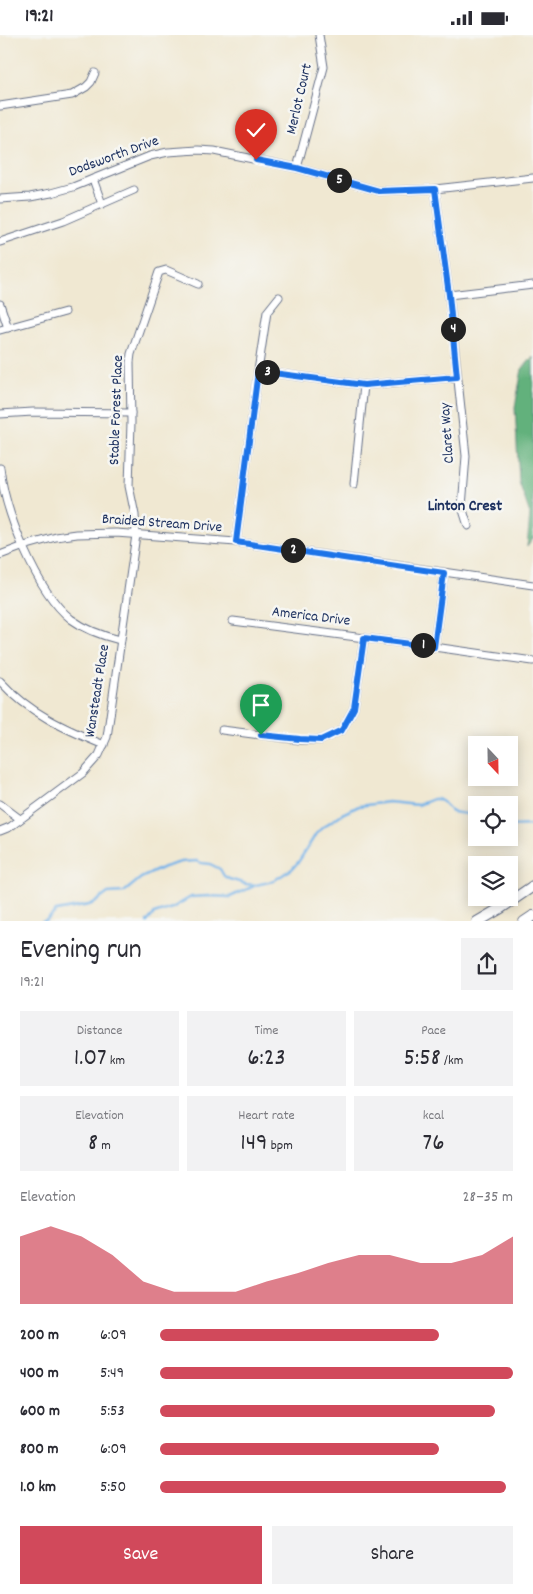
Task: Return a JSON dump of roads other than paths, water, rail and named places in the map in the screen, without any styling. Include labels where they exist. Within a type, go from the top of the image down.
[{"type":"main road","points":[[477,921],[501,908],[533,886]]},
{"type":"main road","points":[[524,921],[533,916]]},
{"type":"street","name":"Merlot Court","points":[[297,168],[324,67],[319,35]]},
{"type":"street","points":[[0,106],[72,95],[86,87],[95,73]]},
{"type":"street","name":"Dodsworth Drive","points":[[0,199],[30,197],[51,193],[150,157],[168,152],[189,150],[214,151],[297,168],[379,191],[435,189],[533,178]]},
{"type":"street","points":[[93,179],[102,204]]},
{"type":"street","name":"Claret Way","points":[[435,189],[449,295],[466,456],[462,507],[468,526]]},
{"type":"street","points":[[0,242],[63,221],[134,190]]},
{"type":"street","name":"Stable Forest Place","points":[[136,535],[135,515],[129,486],[131,354],[157,275],[162,270],[166,270],[198,284]]},
{"type":"street","points":[[449,295],[533,285]]},
{"type":"street","points":[[236,542],[267,312],[279,297]]},
{"type":"street","points":[[0,304],[4,329],[65,312]]},
{"type":"street","points":[[258,371],[364,385],[457,377]]},
{"type":"street","points":[[354,484],[364,385]]},
{"type":"street","points":[[0,414],[33,412],[131,413]]},
{"type":"street","points":[[0,468],[7,502],[24,546],[42,582],[64,612],[83,627],[120,640]]},
{"type":"street","name":"Braided Stream Drive","points":[[0,555],[56,537],[99,533],[136,535],[236,542],[533,585]]},
{"type":"street","name":"Wansteadt Place","points":[[0,831],[10,827],[83,773],[92,765],[104,745],[107,737],[136,535]]},
{"type":"street","points":[[434,647],[444,573]]},
{"type":"street","name":"America Drive","points":[[233,621],[533,661]]},
{"type":"street","points":[[222,730],[321,740],[342,730],[354,708],[364,638]]},
{"type":"street","points":[[0,681],[14,696],[47,719],[64,729],[104,745]]},
{"type":"street","points":[[0,804],[20,819]]},
{"type":"waterway","points":[[44,921],[56,911],[89,905],[108,893],[124,892],[141,878],[164,867],[181,862],[197,861],[210,864],[220,869],[224,876],[229,879],[246,884],[256,885],[273,881],[292,869],[323,827],[342,814],[359,806],[388,802],[418,805],[438,799],[452,812],[468,815]]},
{"type":"waterway","points":[[518,826],[533,825]]},
{"type":"waterway","points":[[148,921],[154,914],[172,908],[191,897],[230,897],[254,886]]},
{"type":"district","name":"Linton Crest","points":[[465,506]]}]
